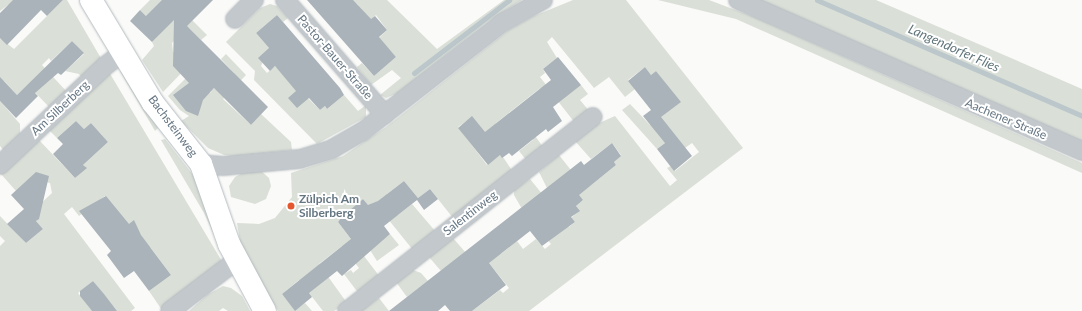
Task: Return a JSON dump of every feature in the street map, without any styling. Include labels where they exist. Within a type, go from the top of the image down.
[{"type":"street","name":"Bachsteinweg","points":[[91,0],[122,53],[164,118],[202,164],[237,260],[265,311]]},
{"type":"street","points":[[235,18],[254,0]]},
{"type":"street","name":"Pastor-Bauer-Straße","points":[[285,0],[385,115]]},
{"type":"street","points":[[202,164],[223,166],[310,157],[344,143],[385,115],[502,23],[543,0]]},
{"type":"street","name":"Aachener Straße","points":[[738,0],[1082,151]]},
{"type":"street","name":"Am Silberberg","points":[[0,165],[105,66],[122,53]]},
{"type":"street","name":"Salentinweg","points":[[347,311],[593,117]]},
{"type":"street","points":[[170,311],[237,260]]},
{"type":"shaded area","points":[[0,0],[31,0],[8,5],[0,11]]},
{"type":"shaded area","points":[[63,0],[67,0],[102,60],[83,79],[79,74],[65,71],[84,54],[72,41],[51,61],[49,58],[42,65],[68,93],[51,109],[28,85],[17,95],[4,81],[0,84],[0,38],[14,49]]},
{"type":"shaded area","points":[[150,0],[172,0],[207,35],[201,40],[188,27],[172,43],[173,52],[181,52],[191,63],[163,92],[142,60],[154,46],[152,42],[176,17],[146,16],[140,10]]},
{"type":"shaded area","points":[[344,0],[387,0],[437,49],[504,0],[522,0],[487,22],[398,93],[386,98],[380,95],[401,78],[392,70],[371,85],[357,67],[362,63],[374,76],[396,57],[379,38],[387,30],[376,15],[369,21],[357,4]]},
{"type":"shaded area","points":[[573,0],[626,0],[743,148],[529,311],[472,311],[500,290],[503,293],[509,288],[485,258],[502,253],[517,241],[523,249],[536,239],[545,249],[551,244],[522,209],[514,195],[514,190],[530,179],[569,227],[575,222],[571,218],[579,211],[576,206],[583,200],[547,188],[539,172],[559,155],[574,174],[590,186],[616,165],[614,162],[621,155],[612,143],[591,159],[575,141],[597,124],[615,116],[670,186],[677,180],[667,168],[671,166],[675,171],[699,152],[692,143],[685,148],[675,135],[657,149],[622,110],[630,104],[650,125],[680,102],[656,71],[651,75],[645,67],[628,80],[635,89],[625,97],[609,77],[594,88],[552,37],[547,42],[557,58],[543,69],[545,73],[540,77],[547,86],[539,89],[496,123],[494,145],[472,117],[458,127],[487,165],[501,154],[513,172],[453,218],[430,189],[418,198],[404,181],[387,194],[398,215],[412,204],[436,232],[413,250],[375,203],[370,208],[363,199],[338,222],[380,277],[360,293],[356,290],[344,274],[351,270],[353,273],[359,268],[342,246],[319,264],[347,303],[334,311],[323,311],[299,280],[282,294],[295,310],[305,303],[312,311],[278,311],[249,262],[240,241],[237,223],[259,224],[275,218],[292,197],[291,173],[343,156],[386,127],[509,30],[534,16]]},
{"type":"shaded area","points":[[658,0],[709,0],[754,17],[1082,163],[1082,173],[736,19]]},
{"type":"shaded area","points":[[758,0],[876,0],[1082,89],[1082,143]]},
{"type":"shaded area","points":[[270,4],[277,6],[288,18],[283,22],[277,15],[256,33],[269,48],[261,66],[267,73],[275,66],[320,110],[325,106],[327,109],[344,95],[358,111],[366,105],[366,117],[317,144],[254,80],[255,71],[226,42],[260,8]]},
{"type":"shaded area","points":[[226,54],[246,75],[223,99],[251,125],[261,114],[291,142],[292,150],[234,156],[224,155],[208,148],[181,121],[189,116],[180,110],[168,96],[188,76],[210,93],[214,88],[217,90],[234,73],[221,59]]},
{"type":"shaded area","points":[[120,71],[124,71],[158,128],[155,131]]},
{"type":"shaded area","points":[[109,72],[223,263],[162,310],[149,291],[171,275],[151,248],[120,231],[116,209],[105,196],[79,216],[72,207],[64,214],[135,308],[131,311],[117,311],[93,281],[78,293],[92,311],[0,311],[0,246],[5,241],[0,236],[0,216],[26,243],[43,229],[36,221],[39,218],[37,207],[52,193],[50,183],[45,182],[16,191],[1,174],[38,139],[75,178],[86,168],[83,165],[108,142],[91,123],[84,129],[76,121],[57,138],[48,129]]},
{"type":"shaded area","points":[[581,85],[588,94],[580,100],[590,112],[575,123],[554,96]]},
{"type":"shaded area","points":[[0,101],[20,124],[20,138],[5,152],[0,146]]},
{"type":"shaded area","points":[[533,133],[543,147],[527,161],[519,151],[533,140]]},
{"type":"shaded area","points":[[165,139],[197,180],[225,258],[204,213],[161,140]]},
{"type":"shaded area","points":[[260,170],[269,178],[271,186],[266,199],[255,204],[231,197],[229,186],[235,177],[246,171]]},
{"type":"shaded area","points":[[390,234],[399,245],[377,261],[370,250]]},
{"type":"shaded area","points":[[453,238],[466,253],[441,271],[429,257]]},
{"type":"shaded area","points":[[413,270],[421,273],[428,281],[407,297],[396,282]]},
{"type":"shaded area","points":[[223,286],[231,288],[242,296],[250,311],[228,311],[223,308],[219,311],[189,311],[207,295]]},
{"type":"shaded area","points":[[379,298],[389,311],[361,311]]},
{"type":"building","points":[[13,0],[63,0],[47,16],[41,10],[7,45],[0,38],[0,13]]},
{"type":"building","points":[[162,0],[213,0],[187,26],[268,107],[251,125],[214,88],[203,100],[198,116],[186,111],[173,95],[189,83],[173,66],[174,20],[152,42],[130,21],[140,10],[146,16]]},
{"type":"building","points":[[307,0],[353,0],[371,19],[375,16],[387,30],[379,37],[396,57],[374,76]]},
{"type":"building","points":[[277,15],[340,88],[344,95],[327,109],[325,106],[320,110],[309,98],[297,108],[288,98],[296,91],[275,66],[270,71],[258,58],[269,48],[256,33]]},
{"type":"building","points":[[72,41],[84,53],[61,75],[58,73],[35,93],[38,96],[16,118],[0,101],[0,77],[17,95]]},
{"type":"building","points":[[558,57],[581,85],[553,107],[562,121],[548,132],[546,129],[512,156],[509,153],[502,158],[500,155],[488,165],[458,128],[472,116],[485,132],[551,80],[543,69]]},
{"type":"building","points":[[645,67],[651,75],[656,71],[681,102],[661,117],[692,156],[674,171],[657,149],[665,143],[643,116],[651,110],[628,81]]},
{"type":"building","points":[[76,121],[84,129],[91,123],[108,142],[83,165],[87,168],[75,178],[53,154],[63,144],[57,138]]},
{"type":"building","points":[[612,143],[621,156],[614,162],[616,165],[579,195],[583,200],[576,206],[580,211],[571,217],[575,222],[542,246],[530,231],[489,263],[506,285],[472,311],[450,311],[445,305],[438,311],[389,311],[581,161],[584,165]]},
{"type":"building","points":[[36,172],[49,176],[39,219],[36,221],[43,229],[26,243],[7,224],[24,209],[11,195]]},
{"type":"building","points":[[404,181],[418,198],[430,189],[438,199],[424,210],[417,200],[384,226],[390,234],[342,276],[337,271],[309,293],[312,297],[295,311],[282,294],[351,239],[338,222],[342,217],[363,199],[368,205],[378,201]]},
{"type":"building","points":[[106,196],[129,224],[134,220],[141,235],[171,275],[149,291],[134,271],[124,278],[107,255],[111,251],[79,211]]},
{"type":"building","points":[[93,281],[117,311],[92,311],[80,296],[80,291]]},
{"type":"waterway","points":[[414,73],[509,0]]},
{"type":"waterway","name":"Langendorfer Flies","points":[[817,0],[1082,116]]},
{"type":"place","name":"Zülpich Am Silberberg","points":[[291,206]]}]
